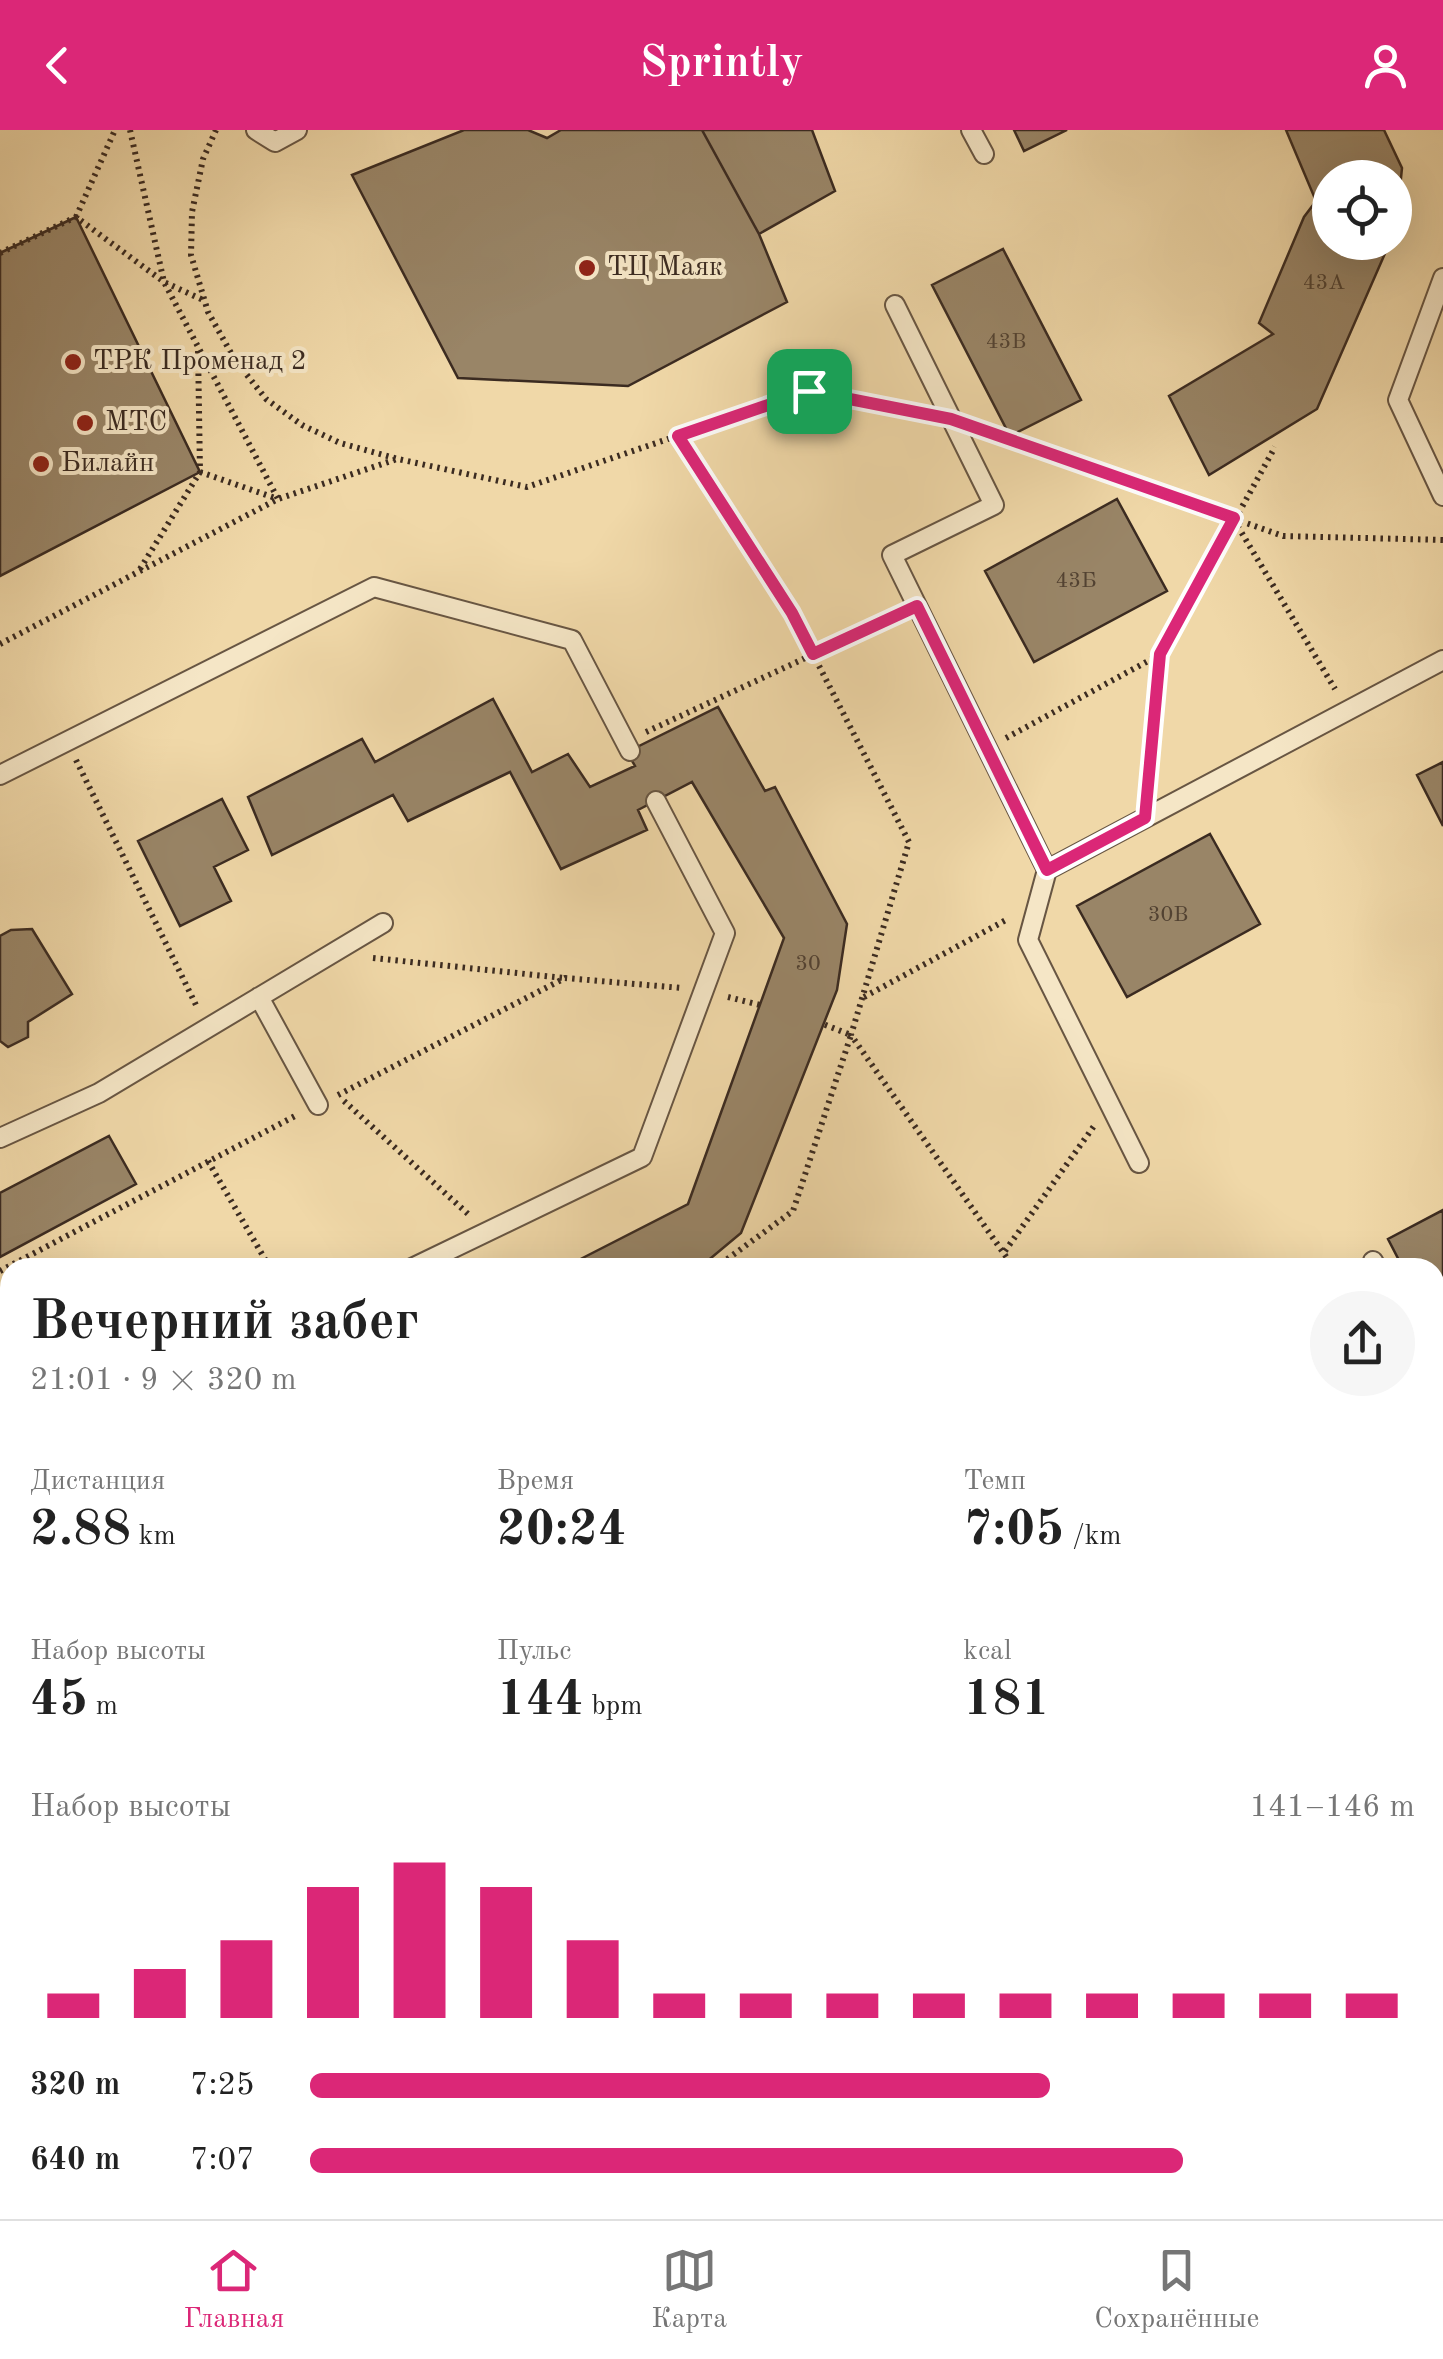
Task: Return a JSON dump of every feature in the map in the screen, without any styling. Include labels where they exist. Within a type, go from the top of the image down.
[{"type":"lane","points":[[256,130],[275,142],[297,130]]},
{"type":"lane","points":[[972,130],[984,154]]},
{"type":"lane","points":[[1443,278],[1398,400],[1443,496]]},
{"type":"lane","points":[[895,305],[994,505],[892,555],[1047,870],[1028,940],[1140,1162]]},
{"type":"lane","points":[[0,775],[374,587],[572,640],[628,747]]},
{"type":"lane","points":[[1047,870],[1443,660]]},
{"type":"lane","points":[[432,1258],[642,1157],[725,933],[656,801]]},
{"type":"lane","points":[[0,1138],[99,1093],[383,923]]},
{"type":"lane","points":[[259,997],[318,1105]]},
{"type":"path","points":[[0,253],[76,217],[115,130]]},
{"type":"path","points":[[130,130],[164,282],[278,499]]},
{"type":"path","points":[[216,130],[204,159],[192,212],[191,255],[208,312],[236,360],[266,399],[302,426],[340,443],[527,487],[809,391],[951,419],[1284,536],[1443,540]]},
{"type":"path","points":[[76,217],[164,282],[204,300]]},
{"type":"path","points":[[140,570],[200,472],[198,346]]},
{"type":"path","points":[[678,436],[792,613],[909,842],[864,997],[793,1210],[729,1258]]},
{"type":"path","points":[[1145,818],[1160,654],[1274,447]]},
{"type":"path","points":[[0,644],[278,499],[398,459]]},
{"type":"path","points":[[200,472],[278,499]]},
{"type":"path","points":[[1234,518],[1348,710]]},
{"type":"path","points":[[628,747],[917,606]]},
{"type":"path","points":[[987,748],[1160,654]]},
{"type":"path","points":[[67,741],[208,1028]]},
{"type":"path","points":[[864,997],[1038,903]]},
{"type":"path","points":[[332,953],[565,978]]},
{"type":"path","points":[[823,1024],[850,1035],[1009,1258]]},
{"type":"path","points":[[338,1095],[487,1231]]},
{"type":"path","points":[[1006,1251],[1110,1104]]},
{"type":"path","points":[[208,1162],[264,1258]]},
{"type":"building","name":"ТЦ Маяк","points":[[464,130],[528,130],[547,138],[561,130],[702,130],[759,234],[787,302],[628,386],[458,378],[352,175]]},
{"type":"building","points":[[702,130],[812,130],[835,191],[759,234]]},
{"type":"building","points":[[1014,130],[1067,130],[1024,151]]},
{"type":"building","points":[[1286,130],[1384,130],[1398,160],[1312,160],[1312,192]]},
{"type":"building","points":[[1312,206],[1312,260],[1382,260],[1317,409],[1209,475],[1169,396],[1273,334],[1259,323]]},
{"type":"building","name":"ТРК Променад 2","points":[[76,217],[200,472],[0,576],[0,253]]},
{"type":"building","points":[[1003,249],[1081,400],[1010,436],[932,285]]},
{"type":"building","points":[[1117,499],[1167,591],[1034,662],[985,571]]},
{"type":"building","points":[[493,699],[532,772],[568,754],[590,787],[635,766],[627,752],[718,707],[765,791],[775,787],[847,924],[837,990],[741,1233],[711,1258],[583,1258],[688,1204],[784,938],[692,782],[638,810],[647,830],[561,869],[510,772],[408,821],[393,795],[272,855],[248,797],[362,739],[375,762]]},
{"type":"building","points":[[1443,762],[1443,826],[1417,775]]},
{"type":"building","points":[[222,799],[248,850],[214,867],[231,901],[180,926],[138,841]]},
{"type":"building","points":[[1210,834],[1260,924],[1127,997],[1077,906]]},
{"type":"building","points":[[32,929],[72,994],[28,1022],[28,1037],[8,1047],[0,1041],[0,936],[11,930]]},
{"type":"building","points":[[109,1136],[136,1184],[0,1257],[0,1193]]},
{"type":"building","points":[[1443,1210],[1443,1258],[1398,1258],[1388,1239]]},
{"type":"place","name":"ТЦ Маяк","points":[[587,268]]},
{"type":"place","name":"ТРК Променад 2","points":[[73,362]]},
{"type":"place","name":"МТС","points":[[85,423]]},
{"type":"place","name":"Билайн","points":[[41,464]]},
{"type":"route","points":[[809,391],[951,419],[1234,518],[1160,654],[1145,818],[1047,870],[917,606],[813,654],[792,613],[678,436],[809,391]]}]
